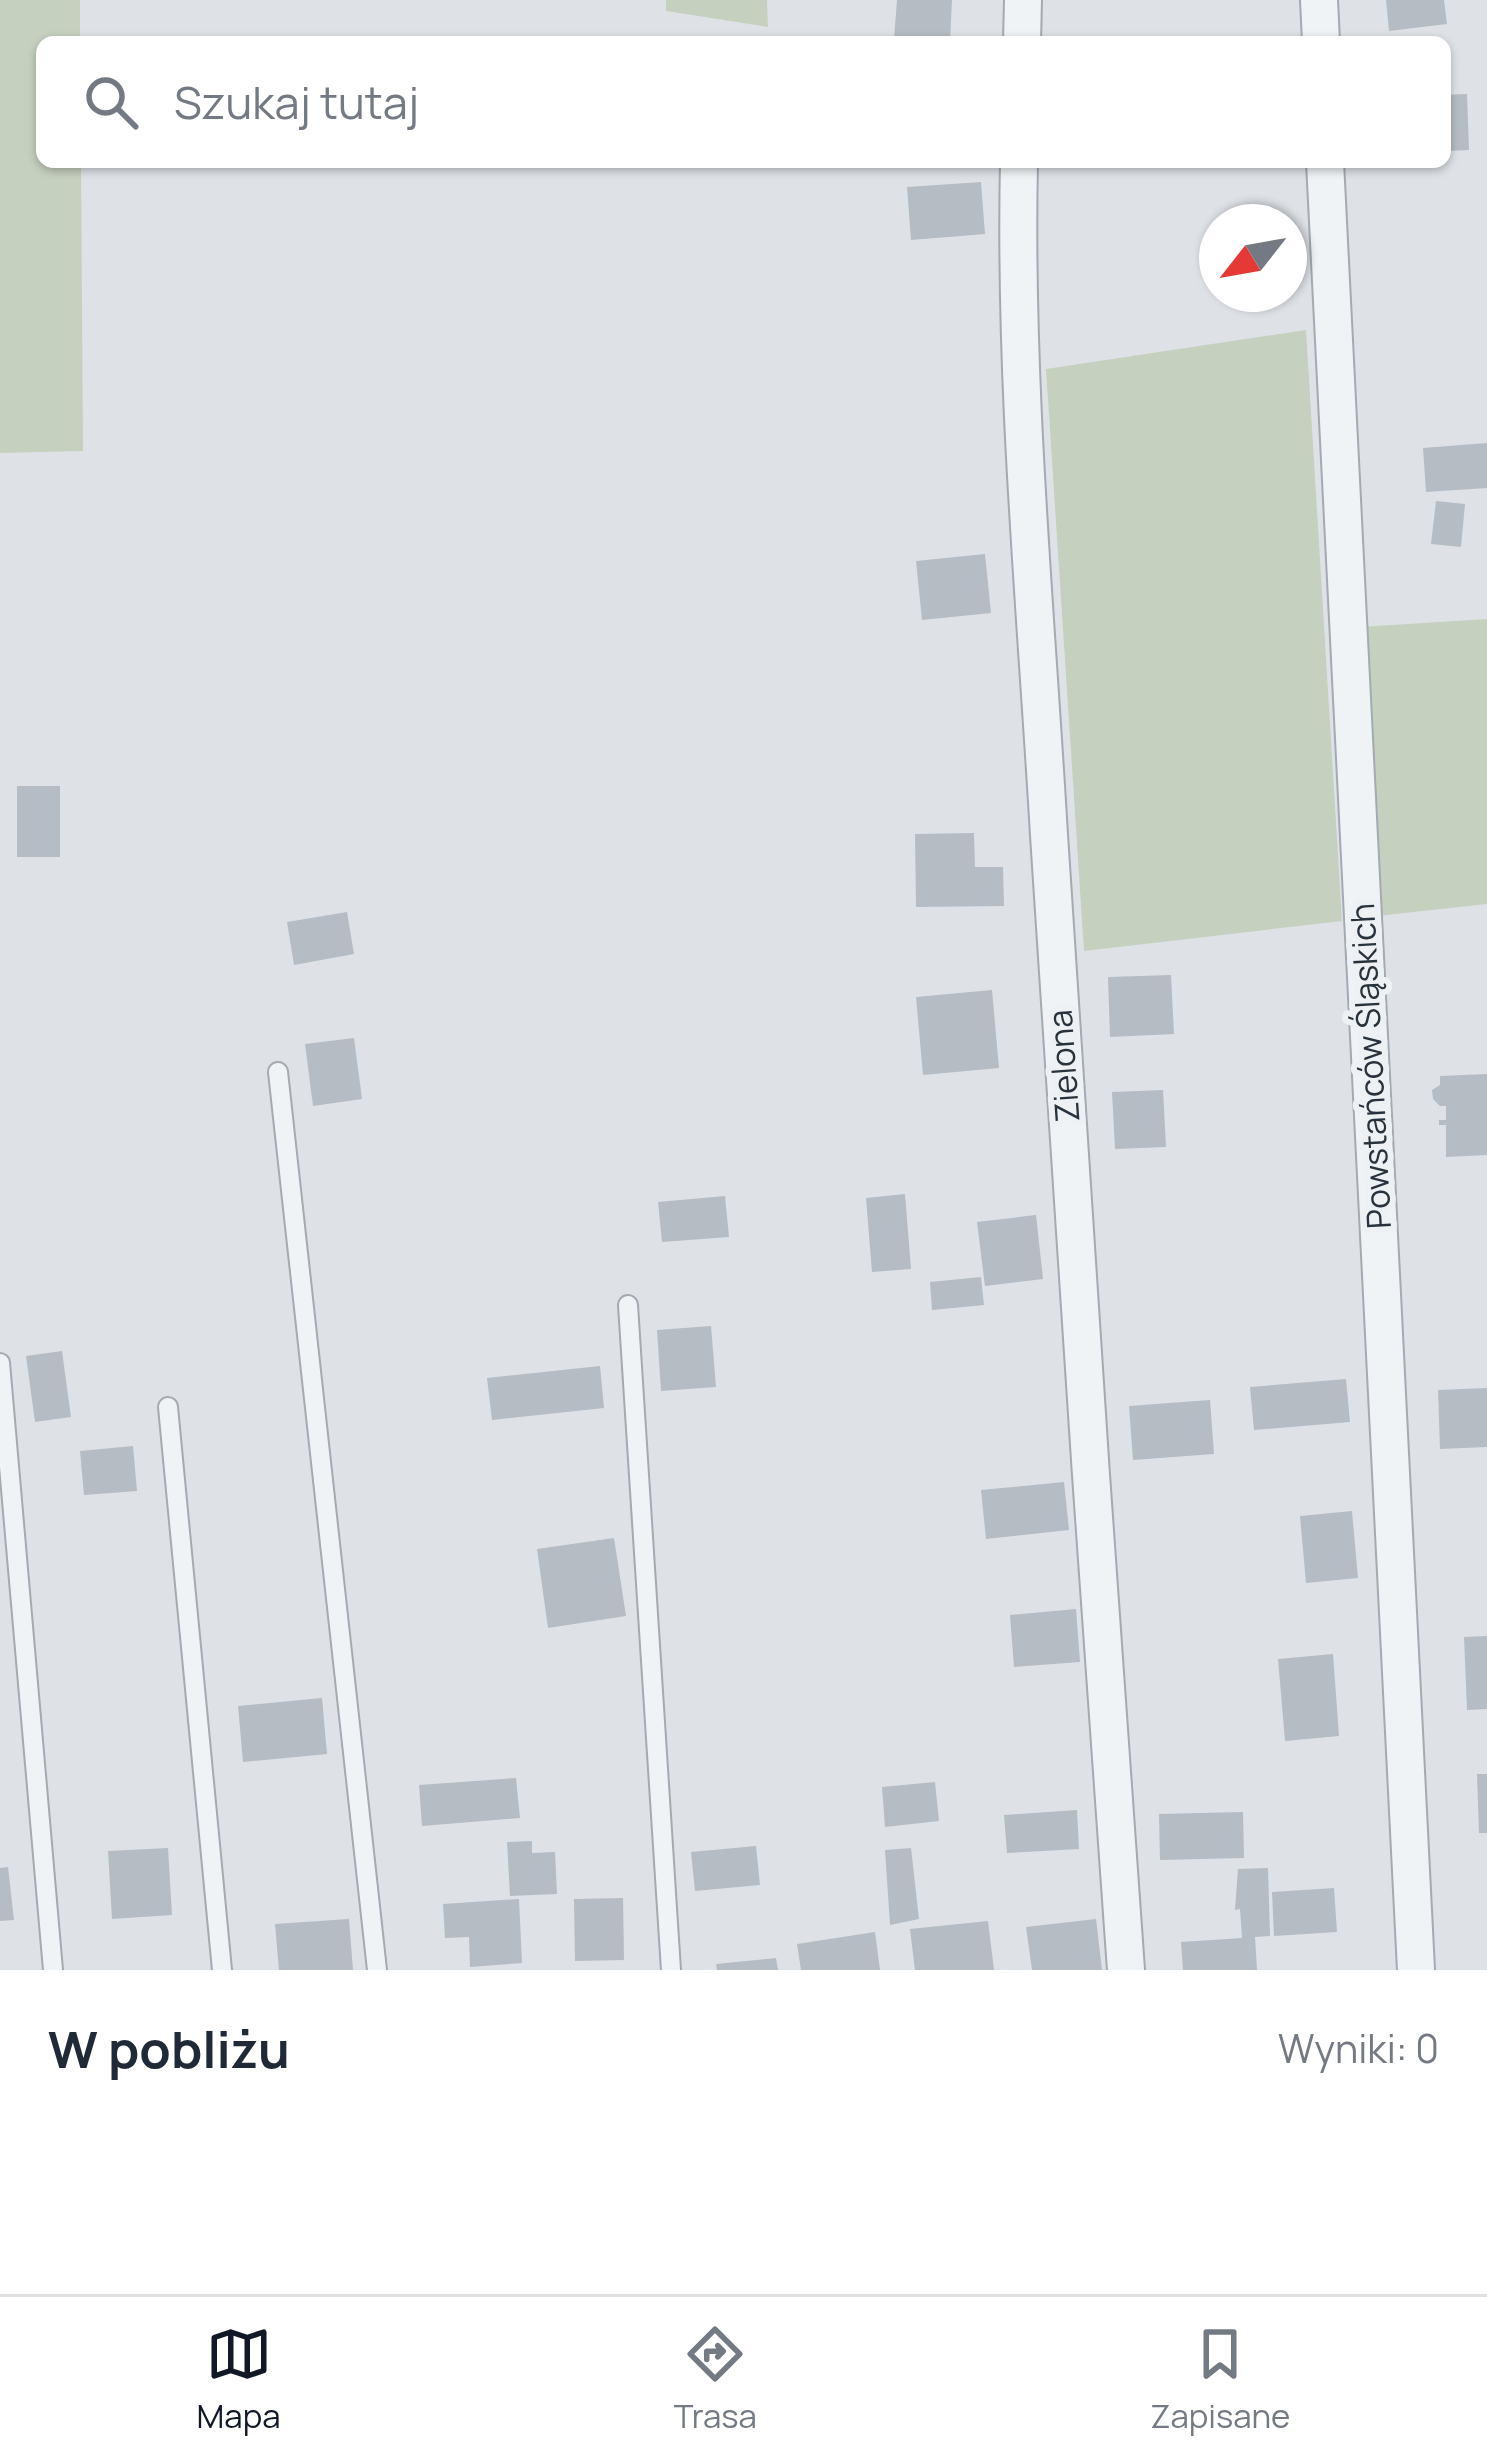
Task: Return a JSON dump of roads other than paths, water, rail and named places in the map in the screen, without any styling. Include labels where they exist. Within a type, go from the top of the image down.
[{"type":"street","points":[[1022,36],[1023,0]]},
{"type":"street","points":[[1319,0],[1321,36]]},
{"type":"street","name":"Zielona","points":[[1019,168],[1029,505],[1079,1316],[1126,1970]]},
{"type":"street","name":"Powstańców Śląskich","points":[[1325,168],[1416,1970]]},
{"type":"lane","points":[[278,1072],[377,1970]]},
{"type":"lane","points":[[628,1305],[671,1970]]},
{"type":"lane","points":[[0,1363],[52,1970]]},
{"type":"lane","points":[[168,1407],[222,1970]]}]
